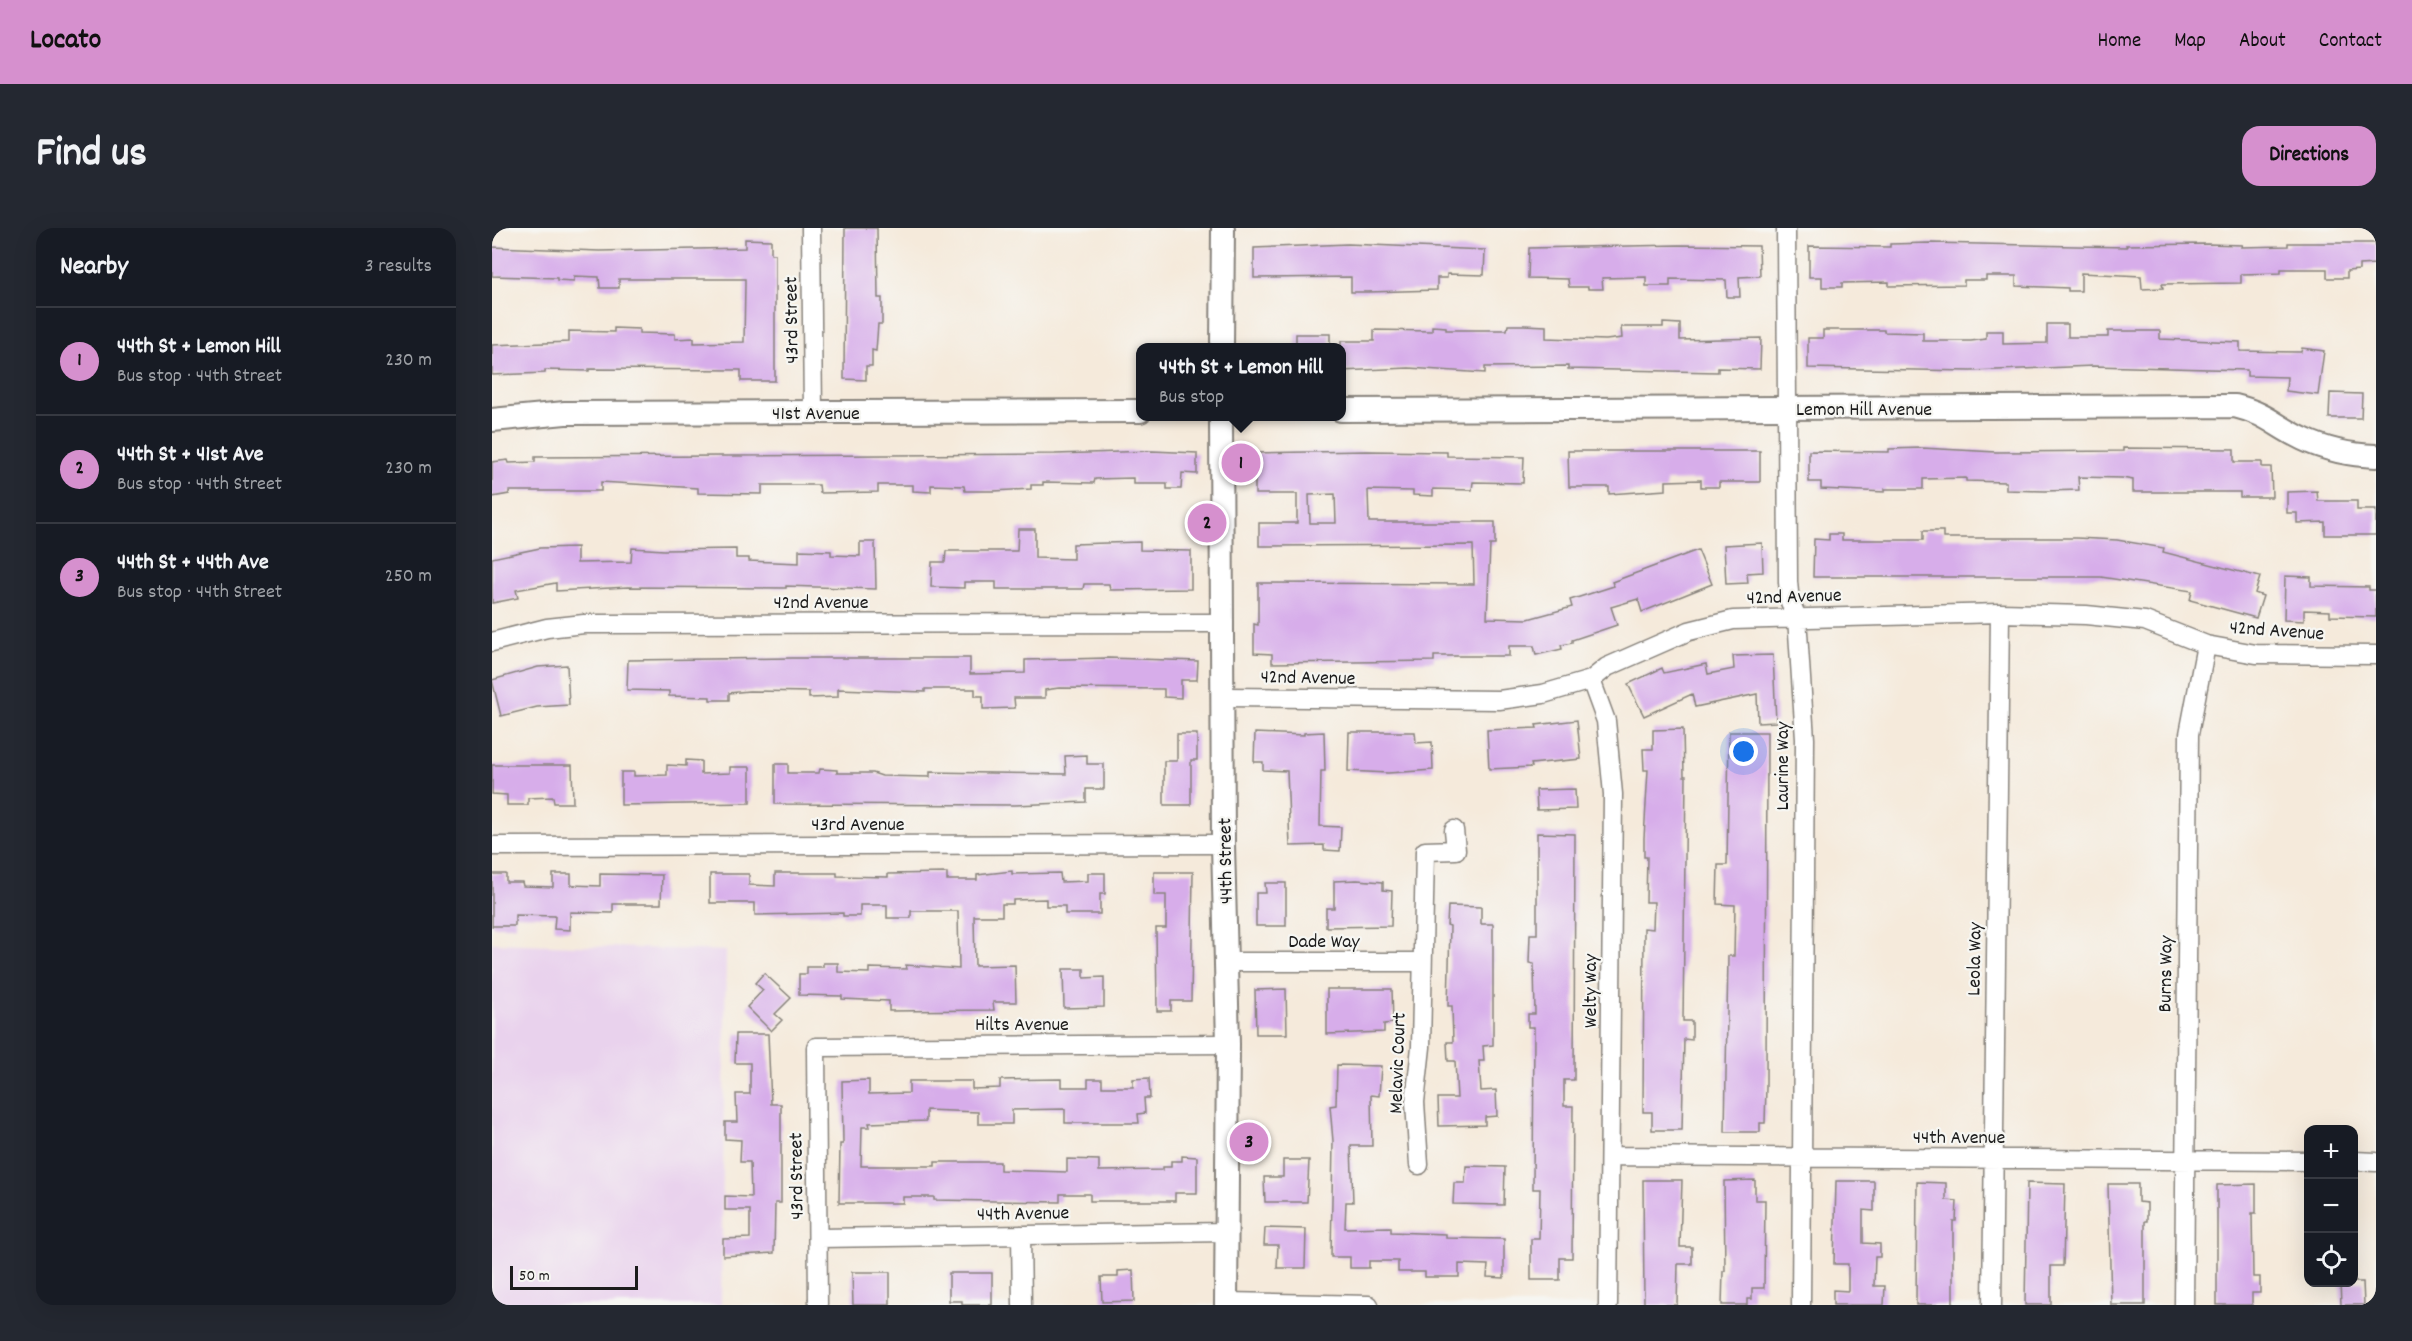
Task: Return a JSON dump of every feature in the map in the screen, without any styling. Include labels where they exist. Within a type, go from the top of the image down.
[{"type":"street","name":"43rd Street","points":[[811,228],[813,412]]},
{"type":"street","points":[[1222,343],[1223,228]]},
{"type":"street","name":"Laurine Way","points":[[1786,228],[1788,582],[1790,602],[1797,616],[1805,739],[1801,1305]]},
{"type":"street","name":"Lemon Hill Avenue","points":[[1346,410],[2235,406],[2256,411],[2300,438],[2328,449],[2376,456]]},
{"type":"street","name":"41st Avenue","points":[[492,420],[565,413],[1136,411]]},
{"type":"street","name":"44th Street","points":[[1221,421],[1224,623],[1223,844],[1228,1044],[1226,1304]]},
{"type":"street","name":"42nd Avenue","points":[[1224,697],[1499,700],[1543,694],[1592,680],[1607,667],[1689,631],[1733,620],[1797,616],[2000,613],[2128,617],[2173,630],[2206,645],[2256,654],[2376,655]]},
{"type":"street","name":"Leola Way","points":[[1992,1305],[2000,613]]},
{"type":"street","name":"42nd Avenue","points":[[492,642],[547,628],[584,624],[1224,623]]},
{"type":"street","name":"Burns Way","points":[[2184,1305],[2189,734],[2194,696],[2206,645]]},
{"type":"street","name":"Welty Way","points":[[1592,680],[1606,721],[1613,794],[1608,1305]]},
{"type":"street","name":"Melavic Court","points":[[1419,1165],[1415,1102],[1421,1047],[1425,851],[1456,850],[1454,830]]},
{"type":"street","name":"43rd Avenue","points":[[492,846],[1223,844]]},
{"type":"street","name":"Dade Way","points":[[1227,962],[1421,962]]},
{"type":"street","name":"Hilts Avenue","points":[[816,1047],[1228,1044]]},
{"type":"street","name":"43rd Street","points":[[816,1047],[818,1305]]},
{"type":"street","name":"44th Avenue","points":[[1610,1156],[2304,1161]]},
{"type":"street","points":[[2358,1161],[2376,1162]]},
{"type":"street","name":"44th Avenue","points":[[819,1238],[1228,1232]]},
{"type":"street","points":[[1021,1235],[1022,1305]]},
{"type":"street","points":[[1226,1304],[1369,1305]]},
{"type":"shaded area","points":[[492,943],[726,951],[721,1305],[492,1305]]},
{"type":"building","points":[[845,228],[877,228],[878,298],[882,298],[882,324],[878,324],[876,351],[872,350],[872,366],[866,366],[866,380],[844,379]]},
{"type":"building","points":[[745,239],[771,240],[771,254],[775,254],[775,381],[741,381],[741,370],[589,369],[589,371],[545,370],[545,373],[492,375],[492,345],[569,342],[569,331],[614,332],[614,328],[639,329],[639,333],[675,334],[675,339],[694,338],[694,343],[744,342],[745,279],[619,279],[619,288],[600,288],[599,277],[574,276],[574,281],[557,280],[557,278],[492,276],[492,247],[599,251],[745,248]]},
{"type":"building","points":[[2288,243],[2376,243],[2376,264],[2359,265],[2359,270],[2347,271],[2347,278],[2327,278],[2327,269],[2281,269],[2281,273],[2241,274],[2241,283],[2162,284],[2163,288],[2142,289],[2141,276],[2081,273],[2081,291],[2068,291],[2068,288],[2016,286],[2016,276],[1986,276],[1986,280],[1964,280],[1964,285],[1889,286],[1889,282],[1842,283],[1842,287],[1822,287],[1822,277],[1809,277],[1809,246],[1890,247],[1890,244],[2127,247],[2126,245],[2207,244],[2242,245],[2241,247],[2288,246]]},
{"type":"building","points":[[1348,244],[1485,250],[1484,275],[1447,274],[1447,278],[1437,278],[1437,290],[1368,292],[1351,292],[1351,277],[1254,278],[1254,248]]},
{"type":"building","points":[[1759,246],[1760,276],[1739,277],[1740,297],[1727,297],[1726,280],[1670,279],[1670,286],[1646,286],[1646,277],[1602,278],[1603,289],[1588,289],[1588,287],[1569,287],[1568,279],[1528,278],[1529,248]]},
{"type":"building","points":[[1663,323],[1680,324],[1680,340],[1761,338],[1760,369],[1718,368],[1718,372],[1568,369],[1568,366],[1485,367],[1485,373],[1409,368],[1346,371],[1346,343],[1341,343],[1341,341],[1374,341],[1374,330],[1432,331],[1432,326],[1446,327],[1446,330],[1507,330],[1508,325],[1546,326],[1546,338],[1606,340],[1622,338],[1621,327],[1663,327]]},
{"type":"building","points":[[2047,324],[2068,324],[2068,337],[2108,337],[2108,331],[2160,331],[2160,339],[2240,342],[2240,351],[2301,352],[2302,348],[2324,351],[2318,395],[2286,391],[2287,377],[2247,376],[2247,370],[2093,366],[1971,371],[1808,368],[1808,338],[1823,338],[1823,330],[1884,330],[1884,332],[1923,333],[1923,341],[1971,341],[1986,339],[1986,331],[2003,331],[2003,344],[2047,343]]},
{"type":"building","points":[[1296,334],[1330,334],[1330,343],[1296,343]]},
{"type":"building","points":[[2330,393],[2362,394],[2361,418],[2329,418]]},
{"type":"building","points":[[1922,448],[1996,452],[2123,451],[2123,448],[2234,449],[2234,462],[2262,462],[2262,467],[2271,467],[2272,497],[2240,497],[2240,492],[2133,492],[2133,480],[2122,478],[2078,477],[2079,490],[2045,491],[2006,490],[2006,482],[1966,481],[1966,478],[1923,479],[1923,489],[1885,489],[1885,492],[1821,489],[1821,482],[1809,482],[1809,451],[1889,452],[1889,449]]},
{"type":"building","points":[[1152,451],[1197,453],[1197,474],[1182,473],[1181,489],[1167,489],[1167,484],[1133,484],[1133,478],[1095,479],[1094,483],[1043,482],[1043,485],[1031,485],[1031,489],[994,491],[965,491],[964,486],[931,485],[931,492],[913,491],[913,485],[878,485],[878,492],[820,493],[819,485],[762,485],[762,494],[698,493],[698,488],[601,482],[601,491],[509,491],[509,494],[492,497],[492,462],[508,460],[509,463],[535,462],[535,457],[1055,454]]},
{"type":"building","points":[[1568,451],[1760,451],[1760,482],[1719,482],[1719,487],[1701,487],[1701,480],[1666,481],[1666,490],[1609,494],[1609,487],[1569,487]]},
{"type":"building","points":[[1447,452],[1447,456],[1524,457],[1523,483],[1473,482],[1472,490],[1433,489],[1433,496],[1413,495],[1413,491],[1368,490],[1369,522],[1495,522],[1495,545],[1490,545],[1487,618],[1528,619],[1572,607],[1570,600],[1614,586],[1612,582],[1698,550],[1712,584],[1642,612],[1638,599],[1611,607],[1617,625],[1572,640],[1572,643],[1561,645],[1562,649],[1536,655],[1534,646],[1509,646],[1509,656],[1434,656],[1434,661],[1272,663],[1272,654],[1254,653],[1254,624],[1258,625],[1258,583],[1474,584],[1473,545],[1259,546],[1259,523],[1297,523],[1297,494],[1255,494],[1255,453]],"holes":[[[1335,494],[1336,523],[1310,523],[1309,495]]]},
{"type":"building","points":[[2317,491],[2318,501],[2357,501],[2357,510],[2376,510],[2376,535],[2325,535],[2325,522],[2297,523],[2297,513],[2287,513],[2287,492]]},
{"type":"building","points":[[1018,529],[1035,529],[1035,558],[1073,559],[1073,544],[1140,542],[1140,550],[1191,551],[1191,589],[1110,590],[1109,584],[1084,584],[1083,589],[996,589],[996,582],[964,582],[964,588],[931,587],[932,562],[945,562],[946,551],[1017,551]]},
{"type":"building","points":[[1923,531],[1943,531],[1943,538],[2076,538],[2117,540],[2164,548],[2163,552],[2260,577],[2255,593],[2263,596],[2256,618],[2190,600],[2192,591],[2101,577],[1813,577],[1814,539],[1829,540],[1829,534],[1842,534],[1842,540],[1923,540]]},
{"type":"building","points":[[860,542],[875,542],[876,589],[786,586],[786,588],[628,587],[556,591],[556,583],[516,590],[518,598],[492,603],[492,558],[540,548],[577,547],[577,563],[631,562],[632,548],[736,549],[736,558],[749,558],[749,561],[799,563],[799,550],[831,551],[831,555],[860,556]]},
{"type":"building","points":[[1762,543],[1763,572],[1747,573],[1748,583],[1726,584],[1724,545]]},
{"type":"building","points":[[2285,576],[2311,577],[2311,586],[2369,587],[2369,590],[2376,590],[2376,617],[2330,616],[2330,611],[2304,610],[2304,621],[2284,620]]},
{"type":"building","points":[[1773,655],[1776,722],[1758,723],[1757,694],[1695,707],[1692,694],[1644,716],[1628,684],[1662,668],[1664,673],[1706,664],[1708,674],[1734,669],[1733,656]]},
{"type":"building","points":[[970,658],[970,674],[1025,673],[1025,660],[1108,658],[1198,661],[1197,680],[1181,680],[1181,698],[1164,697],[1164,689],[1059,688],[1045,690],[1045,698],[1014,698],[1015,708],[983,709],[983,696],[975,696],[975,689],[925,689],[925,692],[838,689],[838,697],[809,698],[809,692],[749,691],[729,693],[729,700],[669,696],[669,691],[627,690],[628,660]]},
{"type":"building","points":[[567,665],[569,705],[537,707],[501,716],[492,680],[538,667]]},
{"type":"building","points":[[1577,720],[1581,759],[1531,764],[1532,767],[1489,769],[1487,730],[1537,728],[1536,725]]},
{"type":"building","points":[[1683,729],[1684,776],[1686,776],[1683,1021],[1692,1021],[1692,1040],[1684,1039],[1682,1130],[1652,1130],[1652,1112],[1643,1112],[1644,928],[1653,929],[1654,902],[1646,902],[1647,857],[1644,857],[1644,838],[1648,770],[1644,770],[1643,749],[1653,749],[1653,730]]},
{"type":"building","points":[[1324,732],[1325,771],[1321,771],[1320,826],[1341,827],[1340,851],[1324,850],[1324,845],[1290,846],[1287,771],[1263,770],[1263,762],[1254,762],[1255,733],[1304,735],[1304,733]]},
{"type":"building","points":[[1349,732],[1415,732],[1416,743],[1432,742],[1433,770],[1388,773],[1348,771]]},
{"type":"building","points":[[1729,732],[1767,732],[1766,1087],[1765,1123],[1760,1123],[1760,1132],[1725,1132],[1728,956],[1734,956],[1735,905],[1717,904],[1718,865],[1727,865]]},
{"type":"building","points":[[1177,734],[1197,734],[1197,760],[1191,760],[1191,805],[1164,805],[1164,761],[1177,761]]},
{"type":"building","points":[[1087,755],[1087,764],[1104,764],[1104,789],[1086,789],[1086,802],[1015,805],[775,804],[775,764],[788,764],[788,773],[819,773],[820,769],[837,770],[837,773],[930,777],[930,772],[1066,774],[1065,756]]},
{"type":"building","points":[[686,760],[701,761],[701,774],[730,773],[730,767],[750,767],[750,803],[621,805],[621,772],[634,772],[634,776],[667,775],[667,765],[686,766]]},
{"type":"building","points":[[492,765],[572,765],[573,803],[554,803],[553,797],[528,798],[528,805],[507,805],[507,795],[492,794]]},
{"type":"building","points":[[1575,789],[1576,809],[1537,810],[1536,790]]},
{"type":"building","points":[[1537,833],[1575,834],[1574,1080],[1564,1080],[1564,1106],[1573,1106],[1572,1258],[1560,1258],[1560,1280],[1531,1280],[1531,1239],[1539,1239],[1540,1189],[1533,1189],[1534,1027],[1528,1027],[1528,1014],[1535,1014],[1534,964],[1529,963],[1530,934],[1537,934]]},
{"type":"building","points":[[1012,871],[1012,874],[1060,873],[1061,882],[1088,881],[1088,873],[1105,873],[1105,894],[1100,894],[1100,914],[1065,914],[1065,906],[1046,906],[1046,899],[1013,900],[1013,904],[1002,904],[1002,916],[974,916],[975,966],[1015,965],[1016,1002],[993,1002],[994,1010],[889,1011],[889,1001],[842,999],[842,996],[799,995],[799,974],[807,974],[807,967],[823,967],[823,963],[838,963],[838,972],[869,973],[869,968],[907,969],[906,965],[959,969],[958,911],[911,911],[911,918],[887,918],[887,905],[860,905],[860,916],[843,916],[843,913],[755,915],[755,903],[710,903],[710,874],[749,874],[749,885],[775,886],[775,873],[837,873],[837,876],[888,877],[888,874],[947,873],[947,880],[977,880],[977,875]]},
{"type":"building","points":[[1154,872],[1193,872],[1191,1001],[1171,1001],[1171,1011],[1157,1011],[1156,928],[1166,928],[1166,895],[1154,895]]},
{"type":"building","points":[[492,874],[506,874],[506,882],[522,882],[523,886],[553,887],[553,874],[571,874],[571,885],[600,886],[600,874],[662,875],[661,904],[613,904],[613,913],[570,912],[570,930],[554,929],[555,916],[515,915],[515,926],[492,926]]},
{"type":"building","points":[[1334,881],[1383,882],[1383,890],[1392,891],[1391,926],[1326,927],[1326,908],[1334,908]]},
{"type":"building","points":[[1265,883],[1286,883],[1286,926],[1256,926],[1256,893],[1266,893]]},
{"type":"building","points":[[1448,906],[1481,907],[1481,924],[1493,924],[1493,1045],[1483,1046],[1484,1061],[1479,1061],[1481,1091],[1496,1090],[1497,1116],[1485,1117],[1485,1125],[1439,1126],[1438,1098],[1457,1098],[1455,1061],[1448,1061],[1447,1042],[1453,1042],[1452,1006],[1448,1006],[1450,926],[1447,925]]},
{"type":"building","points":[[1063,969],[1084,969],[1084,978],[1104,977],[1104,1007],[1064,1008]]},
{"type":"building","points":[[764,973],[791,998],[775,1014],[782,1020],[771,1031],[747,1007],[763,990],[755,983]]},
{"type":"building","points":[[1286,989],[1287,1034],[1256,1034],[1255,990]]},
{"type":"building","points":[[1327,989],[1392,989],[1393,1023],[1384,1024],[1384,1032],[1327,1034]]},
{"type":"building","points":[[736,1034],[768,1034],[771,1104],[781,1104],[781,1203],[775,1203],[774,1253],[723,1256],[723,1239],[750,1238],[750,1210],[725,1210],[725,1196],[751,1197],[750,1162],[740,1162],[741,1140],[725,1139],[725,1122],[737,1122],[736,1094],[750,1094],[750,1063],[735,1063]]},
{"type":"building","points":[[1337,1065],[1381,1066],[1379,1096],[1371,1095],[1372,1146],[1351,1146],[1353,1202],[1346,1202],[1345,1228],[1391,1227],[1391,1232],[1446,1234],[1446,1238],[1504,1239],[1504,1278],[1487,1277],[1488,1265],[1459,1264],[1459,1277],[1425,1277],[1425,1272],[1398,1272],[1398,1261],[1369,1261],[1369,1268],[1350,1268],[1350,1257],[1331,1257],[1333,1141],[1330,1106],[1336,1105]]},
{"type":"building","points":[[1149,1078],[1150,1098],[1144,1098],[1145,1113],[1138,1114],[1139,1123],[1065,1123],[1065,1109],[1012,1110],[1012,1124],[978,1124],[978,1112],[926,1110],[926,1121],[869,1123],[870,1127],[862,1127],[861,1166],[935,1166],[935,1162],[1000,1162],[1000,1170],[1067,1172],[1067,1159],[1099,1160],[1099,1171],[1163,1170],[1163,1167],[1171,1167],[1171,1161],[1182,1161],[1182,1156],[1197,1157],[1197,1193],[1175,1193],[1175,1201],[1090,1201],[1090,1194],[1060,1194],[1060,1202],[934,1200],[934,1197],[903,1197],[903,1203],[839,1203],[840,1144],[843,1144],[842,1081],[869,1080],[869,1094],[909,1093],[909,1081],[972,1081],[972,1089],[1000,1088],[1000,1080],[1061,1079],[1061,1087],[1088,1087],[1088,1079],[1102,1079],[1102,1087],[1133,1087],[1133,1079]]},
{"type":"building","points":[[1283,1160],[1309,1160],[1307,1202],[1265,1202],[1264,1177],[1283,1177]]},
{"type":"building","points":[[1466,1166],[1505,1167],[1504,1205],[1453,1204],[1454,1183],[1465,1183]]},
{"type":"building","points":[[1643,1180],[1682,1180],[1680,1247],[1692,1247],[1692,1264],[1678,1264],[1677,1305],[1644,1305]]},
{"type":"building","points":[[1755,1180],[1755,1200],[1765,1200],[1764,1288],[1752,1288],[1752,1299],[1747,1299],[1747,1305],[1722,1305],[1723,1271],[1725,1271],[1724,1181]]},
{"type":"building","points":[[1836,1181],[1874,1181],[1874,1211],[1863,1210],[1863,1243],[1880,1244],[1880,1257],[1875,1257],[1874,1286],[1885,1286],[1884,1305],[1833,1305],[1833,1290],[1848,1291],[1848,1264],[1834,1264]]},
{"type":"building","points":[[1917,1182],[1946,1183],[1946,1200],[1957,1201],[1956,1221],[1953,1221],[1953,1305],[1916,1305]]},
{"type":"building","points":[[2027,1183],[2065,1184],[2063,1266],[2051,1266],[2051,1305],[2025,1305]]},
{"type":"building","points":[[2108,1184],[2138,1184],[2138,1202],[2147,1203],[2145,1305],[2111,1305]]},
{"type":"building","points":[[2256,1184],[2256,1213],[2252,1213],[2253,1277],[2260,1277],[2260,1293],[2252,1293],[2252,1305],[2217,1305],[2217,1185]]},
{"type":"building","points":[[1265,1228],[1306,1229],[1305,1268],[1277,1268],[1278,1245],[1264,1245]]},
{"type":"building","points":[[1133,1270],[1134,1301],[1102,1302],[1101,1277],[1118,1277],[1118,1271]]},
{"type":"building","points":[[852,1272],[890,1272],[890,1305],[853,1305]]},
{"type":"building","points":[[949,1273],[992,1273],[992,1305],[962,1305],[962,1301],[949,1301]]},
{"type":"building","points":[[2358,1282],[2363,1282],[2364,1305],[2341,1305],[2340,1287],[2358,1287]]},
{"type":"place","name":"44th St + Lemon Hill","points":[[1241,463]]},
{"type":"place","name":"44th St + 41st Ave","points":[[1207,523]]},
{"type":"place","name":"44th St + 44th Ave","points":[[1249,1142]]}]
